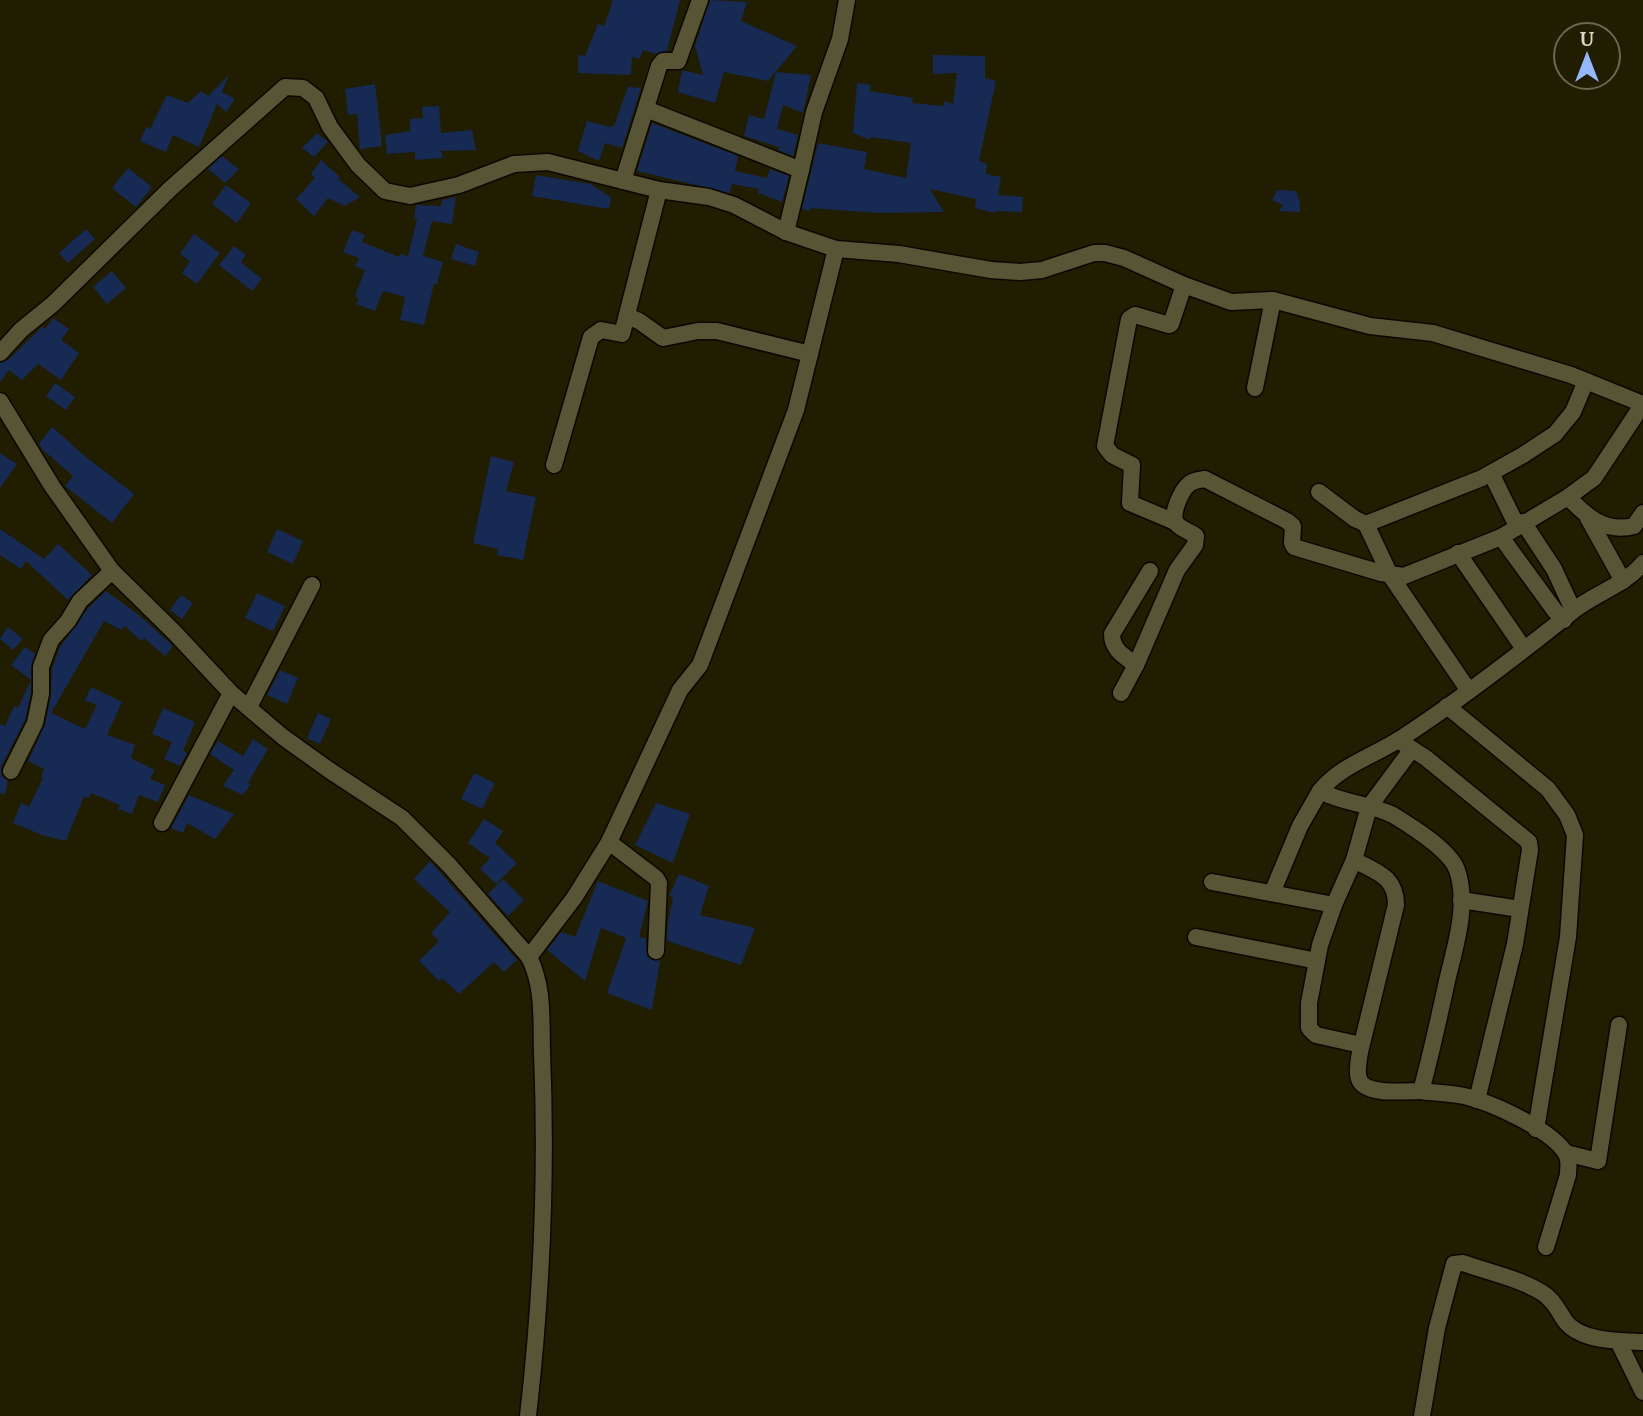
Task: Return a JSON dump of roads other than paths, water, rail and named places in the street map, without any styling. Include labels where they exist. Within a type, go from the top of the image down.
[{"type":"street","points":[[623,181],[659,66],[663,61],[678,61],[700,0]]},
{"type":"street","points":[[786,232],[814,112],[840,39],[847,0]]},
{"type":"street","points":[[0,353],[170,189],[285,87],[303,88],[316,98],[330,127],[358,165],[385,191],[410,196],[458,185],[514,164],[548,162],[659,190],[709,197],[734,205],[786,232],[836,249],[899,254],[991,270],[1020,272],[1042,270],[1094,253],[1105,253],[1124,258],[1184,285],[1231,302],[1273,300],[1370,326],[1433,333],[1586,381],[1643,404],[1594,478],[1568,497],[1501,537],[1404,576],[1390,575],[1294,547],[1293,526],[1287,521],[1205,479],[1187,485],[1175,509],[1175,522]]},
{"type":"street","points":[[646,109],[801,170]]},
{"type":"street","points":[[554,465],[591,337],[601,330],[620,335],[659,190]]},
{"type":"street","points":[[529,957],[574,898],[608,842],[680,690],[700,666],[796,410],[836,249]]},
{"type":"street","points":[[1121,693],[1177,570],[1197,540],[1194,533],[1175,522],[1130,503],[1132,465],[1112,455],[1105,446],[1129,319],[1135,315],[1171,324],[1184,285]]},
{"type":"street","points":[[1255,388],[1273,300]]},
{"type":"street","points":[[627,316],[663,338],[698,331],[717,331],[810,354]]},
{"type":"street","points":[[1366,524],[1492,473],[1555,434],[1573,412],[1586,381]]},
{"type":"street","points":[[0,401],[52,486],[112,570],[231,694],[283,737],[402,818],[449,865],[529,957],[537,975],[543,1061],[545,1165],[539,1325],[528,1416]]},
{"type":"street","points":[[1492,473],[1520,524],[1554,569],[1569,615]]},
{"type":"street","points":[[1319,492],[1366,524],[1390,575],[1469,691]]},
{"type":"street","points":[[1568,497],[1588,518],[1623,581]]},
{"type":"street","points":[[1588,518],[1612,528],[1639,519],[1643,541]]},
{"type":"street","points":[[1501,537],[1555,611],[1569,615]]},
{"type":"street","points":[[1458,553],[1524,649]]},
{"type":"street","points":[[1361,1045],[1316,1035],[1309,1028],[1309,1003],[1317,961],[1334,905],[1354,860],[1369,807],[1405,745],[1447,706],[1569,615],[1623,581],[1643,563]]},
{"type":"street","points":[[11,771],[35,723],[41,694],[41,667],[51,640],[68,621],[80,601],[112,570]]},
{"type":"street","points":[[1136,665],[1116,649],[1112,643],[1112,634],[1150,571]]},
{"type":"street","points":[[249,707],[312,585]]},
{"type":"street","points":[[162,823],[231,694]]},
{"type":"street","points":[[1447,706],[1548,789],[1567,815],[1575,835],[1568,937],[1536,1129]]},
{"type":"street","points":[[1272,893],[1300,826],[1320,791],[1337,773],[1405,745]]},
{"type":"street","points":[[1405,745],[1466,789],[1529,842],[1515,944],[1477,1100]]},
{"type":"street","points":[[1320,791],[1336,800],[1393,815],[1414,828],[1449,857],[1457,869],[1461,900],[1460,923],[1421,1091]]},
{"type":"street","points":[[608,842],[659,883],[656,951]]},
{"type":"street","points":[[1354,860],[1385,878],[1396,891],[1396,905],[1361,1045],[1359,1081],[1366,1088],[1421,1091],[1477,1100],[1512,1113],[1566,1153],[1598,1161],[1619,1025]]},
{"type":"street","points":[[1212,882],[1334,905]]},
{"type":"street","points":[[1461,900],[1520,909]]},
{"type":"street","points":[[1196,937],[1317,961]]},
{"type":"street","points":[[1546,1247],[1568,1175],[1566,1153]]},
{"type":"street","points":[[1422,1416],[1437,1328],[1454,1264],[1463,1263],[1542,1292],[1560,1310],[1573,1329],[1618,1341],[1643,1342]]},
{"type":"street","points":[[1618,1341],[1643,1392]]}]
